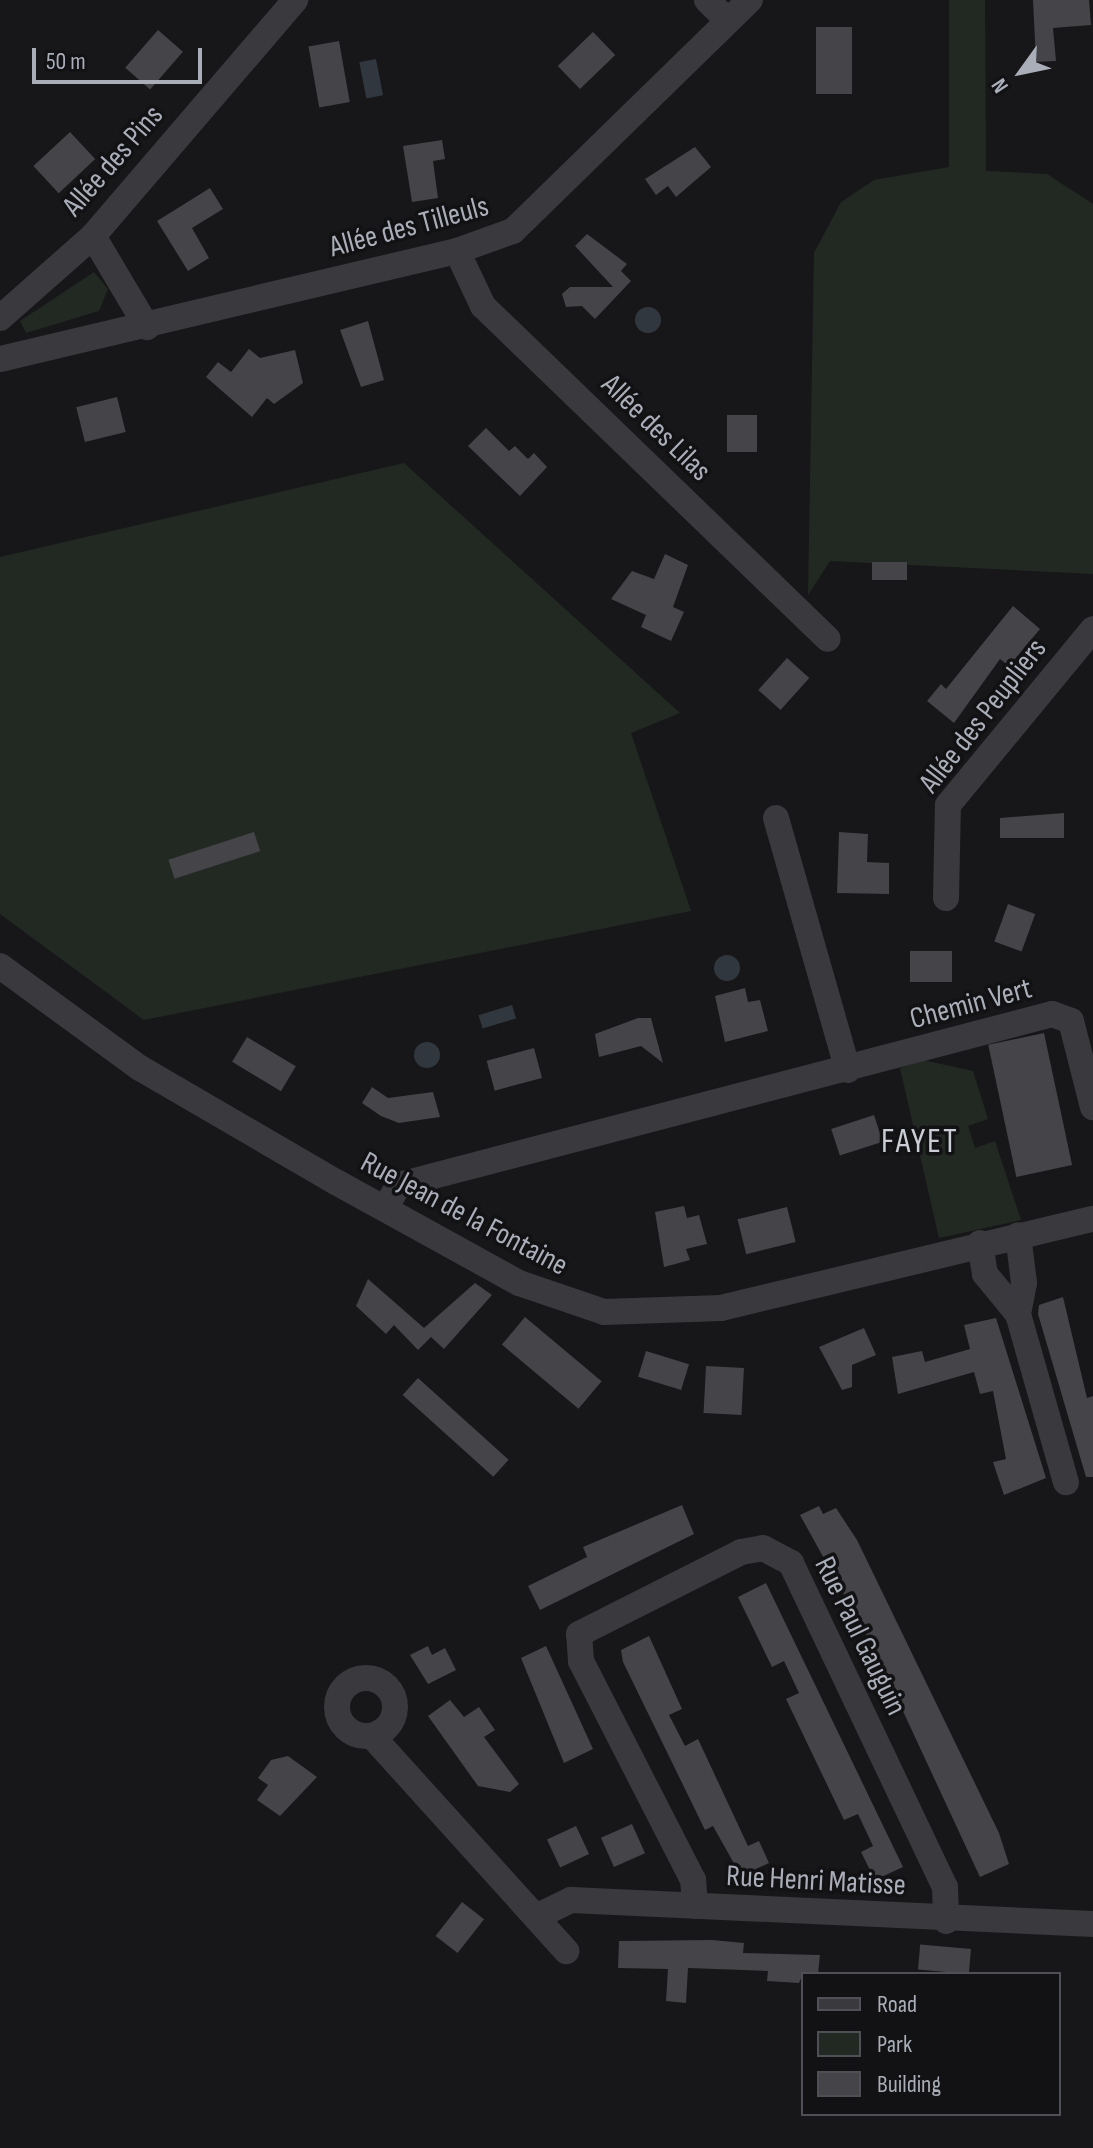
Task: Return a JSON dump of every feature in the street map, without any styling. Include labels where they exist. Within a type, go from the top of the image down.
[{"type":"street","name":"Allée des Pins","points":[[0,318],[93,236],[295,0]]},
{"type":"street","points":[[707,0],[726,19]]},
{"type":"street","name":"Allée des Tilleuls","points":[[0,359],[147,327],[457,251],[513,231],[541,208],[726,19],[750,0]]},
{"type":"street","points":[[93,236],[147,327]]},
{"type":"street","name":"Allée des Lilas","points":[[457,251],[483,306],[828,639]]},
{"type":"street","name":"Allée des Peupliers","points":[[946,898],[948,805],[1093,629]]},
{"type":"street","points":[[385,1208],[399,1185],[848,1070],[776,818]]},
{"type":"street","name":"Rue Jean de la Fontaine","points":[[0,966],[140,1068],[385,1208],[558,1301],[646,1315],[721,1308],[980,1243],[1093,1219]]},
{"type":"street","name":"Chemin Vert","points":[[848,1070],[1052,1014],[1071,1021],[1093,1107]]},
{"type":"street","points":[[1018,1235],[1024,1283],[1018,1314]]},
{"type":"street","points":[[980,1243],[985,1274],[1018,1314],[1066,1482]]},
{"type":"street","name":"Rue Paul Gauguin","points":[[695,1906],[693,1880],[581,1661],[579,1634],[763,1548],[791,1563],[945,1887],[946,1921]]},
{"type":"street","points":[[372,1736],[538,1916],[566,1951]]},
{"type":"street","name":"Rue Henri Matisse","points":[[538,1916],[571,1900],[946,1921],[1093,1924]]},
{"type":"green space","points":[[949,0],[985,0],[986,171],[1047,174],[1093,204],[1093,574],[830,561],[808,595],[814,253],[841,202],[874,180],[949,167]]},
{"type":"green space","points":[[94,272],[108,289],[99,311],[26,333],[20,321]]},
{"type":"green space","points":[[404,463],[680,713],[631,733],[691,911],[144,1020],[0,914],[0,557]]},
{"type":"green space","points":[[923,1060],[973,1071],[988,1119],[968,1126],[975,1148],[995,1141],[1021,1220],[939,1238],[900,1068]]},
{"type":"shaded area","points":[[376,59],[383,95],[366,99],[359,62]]},
{"type":"shaded area","points":[[648,307],[658,310],[661,320],[658,330],[648,333],[638,330],[635,320],[638,310]]},
{"type":"shaded area","points":[[727,955],[737,958],[740,968],[737,978],[727,981],[717,978],[714,968],[717,958]]},
{"type":"shaded area","points":[[512,1005],[516,1018],[483,1029],[479,1015]]},
{"type":"shaded area","points":[[427,1042],[436,1046],[440,1055],[436,1064],[427,1068],[418,1064],[414,1055],[418,1046]]},
{"type":"building","points":[[1033,0],[1089,0],[1091,25],[1053,28],[1056,61],[1036,62]]},
{"type":"building","points":[[816,27],[852,27],[852,94],[816,94]]},
{"type":"building","points":[[158,30],[183,52],[150,89],[125,68]]},
{"type":"building","points":[[593,32],[615,55],[580,89],[558,66]]},
{"type":"building","points":[[339,41],[350,102],[319,107],[308,46]]},
{"type":"building","points":[[70,132],[95,159],[59,193],[33,166]]},
{"type":"building","points":[[442,140],[445,159],[433,161],[438,198],[412,202],[403,146]]},
{"type":"building","points":[[695,147],[711,167],[676,197],[668,186],[656,195],[645,179]]},
{"type":"building","points":[[210,188],[223,209],[192,228],[209,258],[188,271],[157,221]]},
{"type":"building","points":[[587,234],[627,264],[621,271],[631,281],[595,319],[582,306],[566,307],[562,294],[570,287],[613,287],[575,246]]},
{"type":"building","points":[[368,321],[384,380],[361,387],[340,330]]},
{"type":"building","points":[[249,349],[260,358],[295,350],[303,383],[274,404],[267,398],[252,417],[206,377],[218,362],[231,372]]},
{"type":"building","points":[[117,397],[126,432],[85,442],[76,407]]},
{"type":"building","points":[[727,415],[757,415],[757,452],[727,452]]},
{"type":"building","points":[[486,428],[509,451],[515,446],[528,459],[534,453],[547,467],[520,496],[468,446]]},
{"type":"building","points":[[665,554],[688,565],[673,607],[684,612],[671,641],[641,627],[646,615],[611,599],[632,571],[654,579]]},
{"type":"building","points":[[872,562],[907,562],[907,580],[872,580]]},
{"type":"building","points":[[1013,606],[1040,629],[1009,666],[1000,659],[954,723],[927,701],[941,684],[946,689]]},
{"type":"building","points":[[787,658],[809,678],[781,710],[758,690]]},
{"type":"building","points":[[1064,813],[1064,838],[1000,838],[1000,818]]},
{"type":"building","points":[[254,832],[260,851],[175,879],[168,860]]},
{"type":"building","points":[[839,832],[868,834],[867,862],[889,863],[889,894],[837,893]]},
{"type":"building","points":[[1008,904],[1035,914],[1022,952],[994,942]]},
{"type":"building","points":[[910,951],[952,951],[952,982],[910,982]]},
{"type":"building","points":[[745,988],[748,1002],[760,1000],[768,1031],[725,1042],[715,996]]},
{"type":"building","points":[[638,1018],[651,1018],[663,1063],[641,1046],[599,1057],[595,1034]]},
{"type":"building","points":[[1044,1033],[1072,1165],[1016,1177],[988,1045]]},
{"type":"building","points":[[247,1037],[296,1066],[281,1091],[232,1062]]},
{"type":"building","points":[[534,1048],[542,1078],[495,1091],[487,1061]]},
{"type":"building","points":[[372,1087],[388,1098],[433,1092],[440,1117],[399,1123],[381,1116],[362,1103]]},
{"type":"building","points":[[874,1115],[883,1142],[840,1156],[831,1129]]},
{"type":"building","points":[[684,1206],[687,1218],[699,1215],[707,1244],[686,1249],[690,1260],[664,1267],[655,1212]]},
{"type":"building","points":[[787,1207],[796,1242],[746,1254],[738,1219]]},
{"type":"building","points":[[368,1279],[424,1328],[475,1283],[492,1295],[444,1349],[431,1337],[418,1350],[394,1325],[386,1334],[356,1306]]},
{"type":"building","points":[[1063,1297],[1087,1398],[1093,1396],[1093,1477],[1086,1477],[1038,1314],[1039,1305]]},
{"type":"building","points":[[525,1317],[602,1381],[578,1409],[502,1345]]},
{"type":"building","points":[[996,1318],[1046,1478],[1004,1495],[993,1462],[1006,1459],[993,1391],[980,1394],[974,1372],[898,1394],[892,1357],[922,1351],[925,1362],[970,1349],[964,1325]]},
{"type":"building","points":[[864,1328],[876,1355],[852,1365],[852,1387],[842,1390],[819,1347]]},
{"type":"building","points":[[646,1351],[689,1364],[681,1390],[638,1377]]},
{"type":"building","points":[[706,1366],[744,1368],[741,1415],[704,1413]]},
{"type":"building","points":[[418,1378],[509,1460],[493,1477],[403,1395]]},
{"type":"building","points":[[682,1505],[694,1534],[540,1610],[528,1586],[587,1557],[583,1547]]},
{"type":"building","points":[[819,1506],[823,1514],[836,1508],[857,1540],[999,1833],[1009,1864],[980,1877],[875,1651],[800,1515]]},
{"type":"building","points":[[766,1583],[903,1867],[875,1880],[861,1852],[873,1846],[858,1814],[844,1820],[786,1699],[799,1693],[784,1661],[772,1667],[738,1597]]},
{"type":"building","points":[[649,1636],[682,1709],[669,1715],[685,1746],[698,1739],[748,1846],[759,1841],[769,1863],[741,1876],[713,1826],[705,1830],[623,1662],[621,1650]]},
{"type":"building","points":[[428,1646],[432,1655],[445,1648],[456,1670],[428,1684],[410,1655]]},
{"type":"building","points":[[546,1646],[593,1749],[564,1763],[521,1658]]},
{"type":"building","points":[[450,1700],[464,1717],[479,1707],[495,1730],[484,1737],[519,1784],[510,1792],[478,1786],[428,1716]]},
{"type":"building","points":[[288,1756],[317,1777],[280,1816],[257,1800],[268,1785],[258,1778],[271,1760]]},
{"type":"building","points":[[632,1824],[645,1853],[614,1867],[601,1838]]},
{"type":"building","points":[[576,1826],[589,1854],[560,1868],[547,1840]]},
{"type":"building","points":[[462,1902],[484,1919],[458,1953],[436,1936]]},
{"type":"building","points":[[712,1940],[744,1943],[743,1953],[820,1955],[818,1972],[801,1972],[799,1983],[767,1981],[768,1971],[688,1968],[686,2003],[666,2001],[668,1969],[618,1968],[619,1941]]},
{"type":"building","points":[[920,1945],[971,1949],[969,1972],[918,1969]]},
{"type":"district","name":"FAYET","points":[[920,1142]]}]
